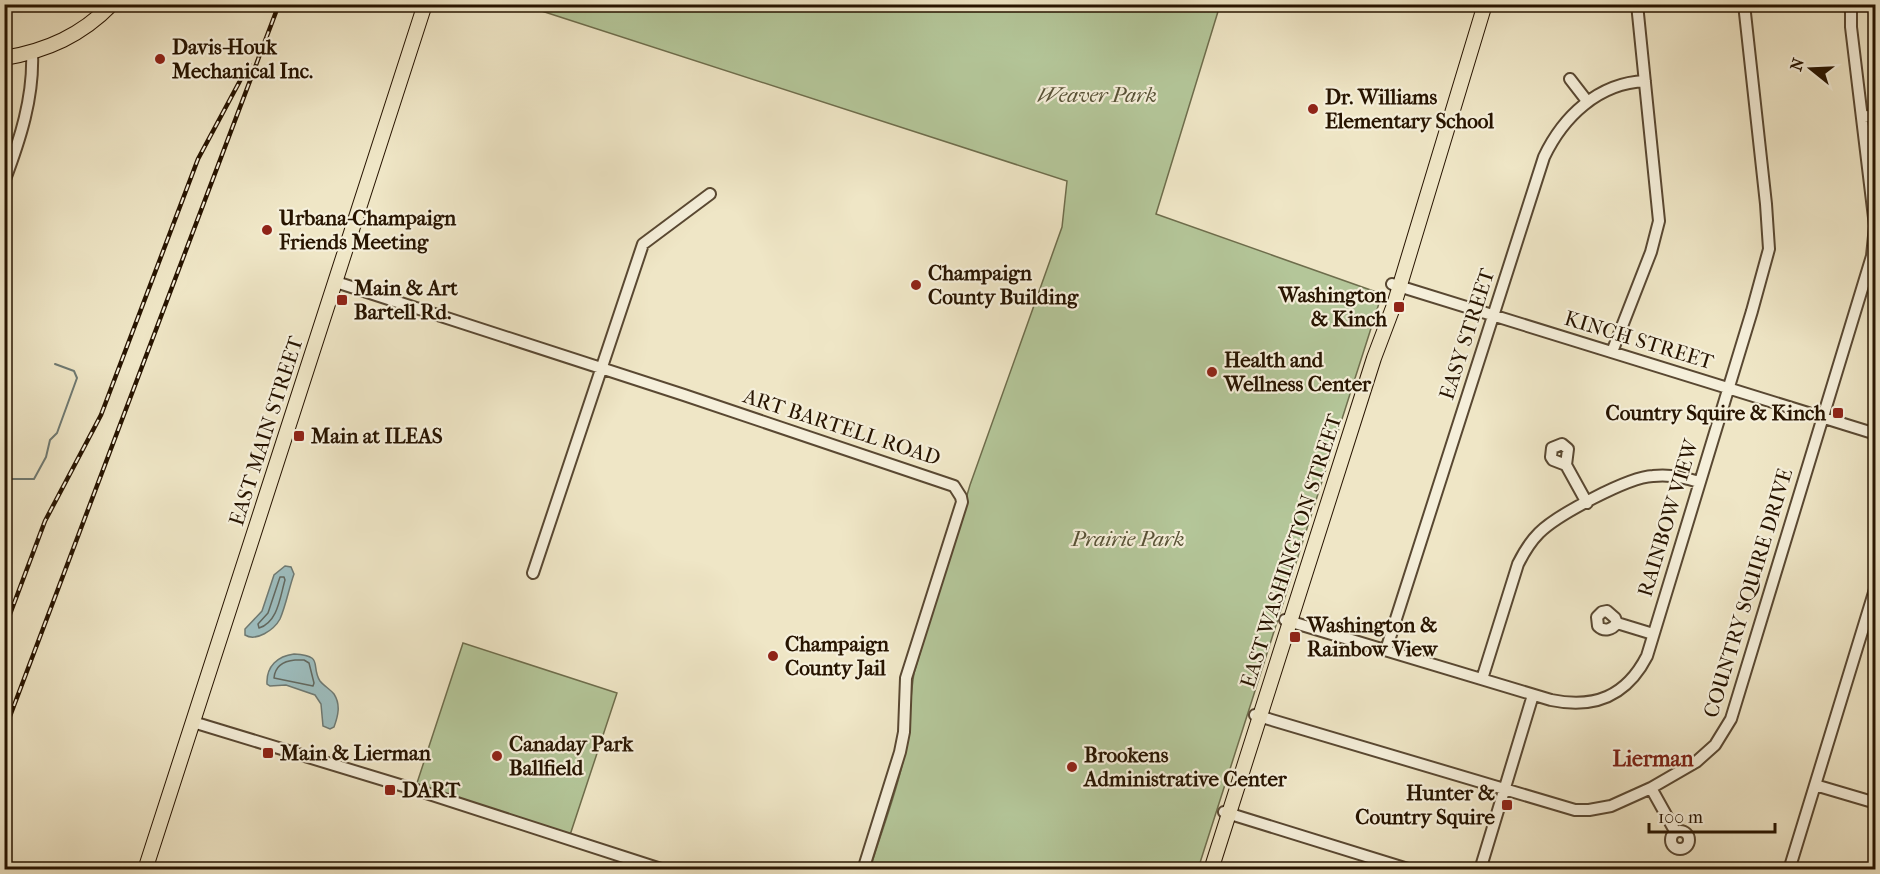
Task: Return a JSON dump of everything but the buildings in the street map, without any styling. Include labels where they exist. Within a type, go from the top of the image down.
[{"type":"main road","points":[[4,58],[47,48],[78,33],[112,4]]},
{"type":"main road","name":"EAST MAIN STREET","points":[[145,870],[425,4]]},
{"type":"main road","name":"EAST WASHINGTON STREET","points":[[1395,285],[1480,4]]},
{"type":"main road","name":"EAST WASHINGTON STREET","points":[[1206,870],[1485,4]]},
{"type":"main road","name":"EAST WASHINGTON STREET","points":[[1211,870],[1226,813]]},
{"type":"street","points":[[1612,352],[1651,252],[1659,221],[1637,4]]},
{"type":"street","name":"RAINBOW VIEW","points":[[1288,621],[1569,704],[1578,705],[1602,699],[1629,683],[1640,670],[1647,656],[1766,262],[1769,238],[1744,4]]},
{"type":"street","name":"COUNTRY SQUIRE DRIVE","points":[[1257,716],[1563,808],[1589,810],[1611,806],[1651,788],[1707,753],[1728,727],[1872,256],[1875,226],[1851,27],[1851,4]]},
{"type":"street","points":[[4,182],[19,140],[30,94],[32,52]]},
{"type":"street","points":[[1570,79],[1587,101]]},
{"type":"street","name":"EASY STREET","points":[[1386,650],[1544,157],[1559,130],[1587,101],[1624,83],[1645,81]]},
{"type":"street","points":[[1862,117],[1875,115]]},
{"type":"street","points":[[533,573],[643,244],[710,194]]},
{"type":"street","name":"ART BARTELL ROAD","points":[[336,282],[949,482],[954,486],[962,502],[906,678],[900,752],[863,870]]},
{"type":"street","name":"KINCH STREET","points":[[1395,285],[1875,434]]},
{"type":"street","points":[[1566,465],[1587,503]]},
{"type":"street","points":[[1482,679],[1524,552],[1538,533],[1549,524],[1587,503],[1643,477],[1672,476],[1699,482]]},
{"type":"street","points":[[1789,870],[1875,586]]},
{"type":"street","points":[[1617,623],[1653,634]]},
{"type":"street","points":[[1480,870],[1533,695]]},
{"type":"street","points":[[193,722],[664,870]]},
{"type":"street","points":[[1815,785],[1875,803]]},
{"type":"street","points":[[1651,788],[1675,831]]},
{"type":"street","points":[[1226,813],[1411,870]]},
{"type":"green space","name":"Prairie Park","points":[[523,5],[1220,5],[1156,214],[1382,294],[1198,869],[870,869],[901,771],[908,736],[914,673],[970,485],[1062,227],[1067,181]]},
{"type":"green space","points":[[463,643],[617,693],[570,835],[416,786]]},
{"type":"water","points":[[285,566],[291,567],[294,574],[280,619],[264,634],[254,637],[245,635],[245,629],[262,611],[274,575]]},
{"type":"water","points":[[294,654],[313,659],[320,681],[334,694],[338,715],[334,727],[330,729],[323,726],[321,704],[315,695],[286,685],[270,686],[267,684],[269,672],[274,663]]},
{"type":"waterway","points":[[4,479],[34,479],[46,457],[50,440],[57,433],[77,378],[74,371],[55,364]]},
{"type":"railway","points":[[4,732],[279,4]]},
{"type":"railway","points":[[4,630],[45,521],[101,415],[198,159],[249,64]]},
{"type":"place","name":"Davis-Houk Mechanical Inc.","points":[[160,59]]},
{"type":"place","name":"Dr. Williams Elementary School","points":[[1313,109]]},
{"type":"place","name":"Urbana-Champaign Friends Meeting","points":[[267,230]]},
{"type":"place","name":"Champaign County Building","points":[[916,285]]},
{"type":"place","name":"Main & Art Bartell Rd.","points":[[342,300]]},
{"type":"place","name":"Washington & Kinch","points":[[1399,307]]},
{"type":"place","name":"Health and Wellness Center","points":[[1212,372]]},
{"type":"place","name":"Country Squire & Kinch","points":[[1838,413]]},
{"type":"place","name":"Main at ILEAS","points":[[299,436]]},
{"type":"place","name":"Washington & Rainbow View","points":[[1295,637]]},
{"type":"place","name":"Champaign County Jail","points":[[773,656]]},
{"type":"place","name":"Main & Lierman","points":[[268,753]]},
{"type":"place","name":"Canaday Park Ballfield","points":[[497,756]]},
{"type":"place","name":"Brookens Administrative Center","points":[[1072,767]]},
{"type":"place","name":"DART","points":[[390,790]]},
{"type":"place","name":"Hunter & Country Squire","points":[[1507,805]]},
{"type":"district","name":"Lierman","points":[[1653,758]]},
{"type":"park label","name":"Weaver Park","points":[[1097,95]]}]
